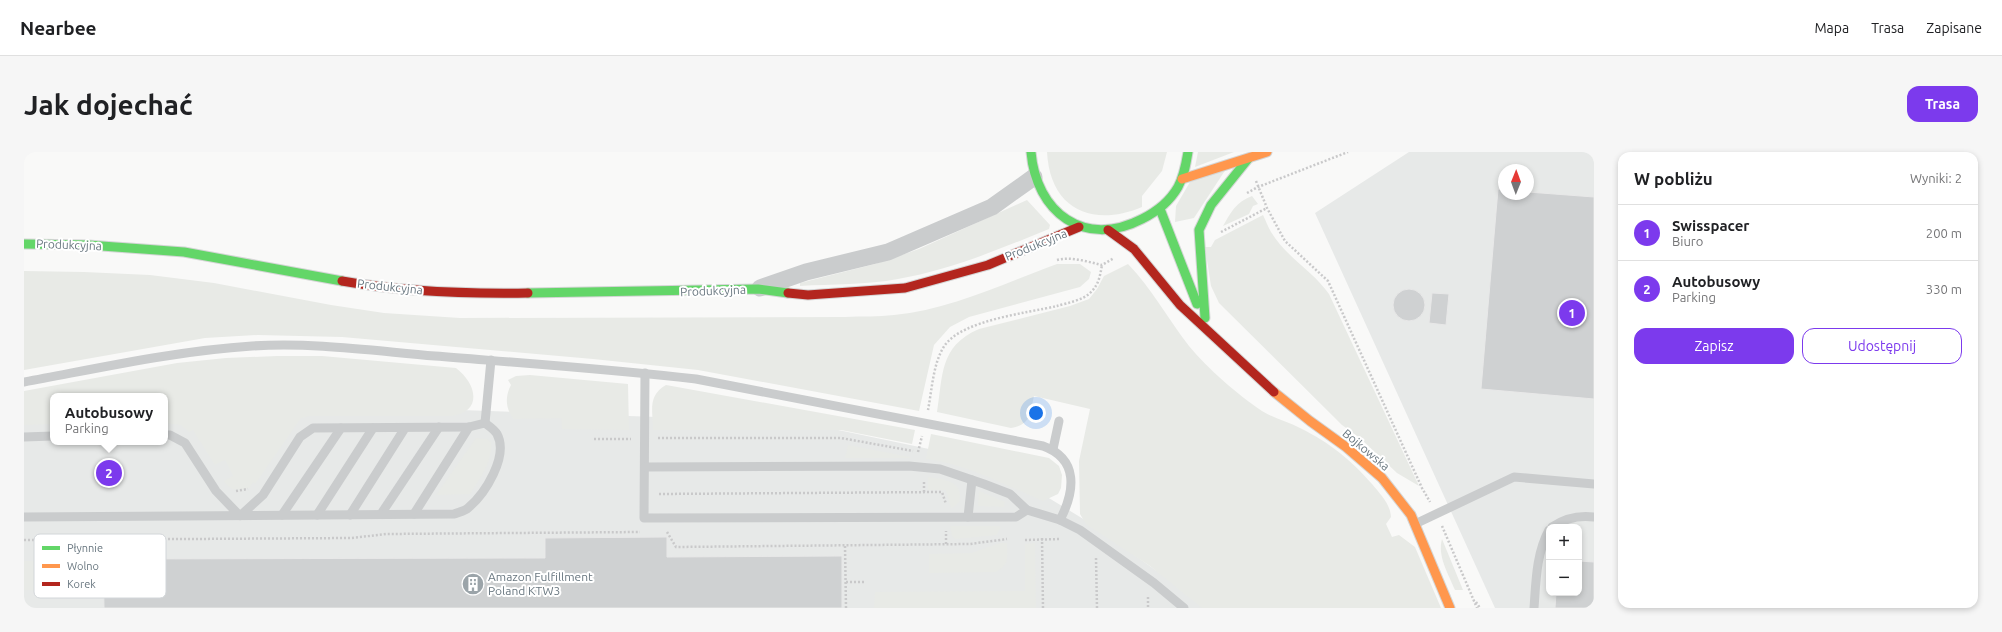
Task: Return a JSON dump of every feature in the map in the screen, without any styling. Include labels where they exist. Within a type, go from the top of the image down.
[{"type":"street","points":[[1031,152],[1034,177],[1042,194],[1051,207],[1079,227],[1108,230],[1146,218],[1160,209],[1182,179],[1188,152]]},
{"type":"street","points":[[1182,179],[1267,152]]},
{"type":"street","points":[[1205,318],[1199,230],[1211,205],[1248,159]]},
{"type":"street","name":"Produkcyjna","points":[[758,289],[806,272],[888,252],[992,207],[1034,177]]},
{"type":"street","name":"Bojkowska","points":[[1160,209],[1193,296],[1222,344]]},
{"type":"street","name":"Produkcyjna","points":[[24,244],[88,245],[184,252],[365,285],[462,294],[758,289],[808,295],[905,288],[988,265],[1079,227]]},
{"type":"street","name":"Bojkowska","points":[[1108,230],[1134,249],[1180,305],[1264,383],[1310,421],[1346,447],[1382,478],[1411,515],[1450,608]]},
{"type":"lane","points":[[24,382],[163,356],[252,346],[278,345],[351,349],[645,373],[718,383],[926,422],[1043,446],[1061,454],[1070,471],[1070,491],[1060,520]]},
{"type":"lane","points":[[485,423],[491,360]]},
{"type":"lane","points":[[645,373],[644,518],[1016,517],[1027,510]]},
{"type":"lane","points":[[1054,450],[1059,421]]},
{"type":"lane","points":[[240,516],[263,495],[300,437],[313,428],[469,427],[485,423]]},
{"type":"lane","points":[[24,517],[454,514],[467,509],[481,494],[498,467],[500,448],[497,433],[485,423]]},
{"type":"lane","points":[[381,514],[439,427]]},
{"type":"lane","points":[[414,514],[469,427]]},
{"type":"lane","points":[[282,516],[341,428]]},
{"type":"lane","points":[[317,515],[373,428]]},
{"type":"lane","points":[[350,515],[405,428]]},
{"type":"lane","points":[[168,435],[185,443],[216,491],[240,516]]},
{"type":"lane","points":[[24,437],[50,436]]},
{"type":"lane","points":[[644,467],[909,466],[940,468],[1010,494],[1027,510],[1060,520],[1080,530],[1132,566],[1184,608]]},
{"type":"lane","points":[[1415,524],[1514,477],[1594,484]]},
{"type":"lane","points":[[968,517],[972,480]]},
{"type":"lane","points":[[1556,524],[1562,520],[1582,516],[1594,517]]},
{"type":"lane","points":[[1534,608],[1538,561],[1546,536]]},
{"type":"path","points":[[1348,152],[1258,187],[1267,208],[1285,241],[1328,281],[1422,488],[1437,514],[1479,608]]},
{"type":"path","points":[[1215,233],[1224,231],[1267,208]]},
{"type":"path","points":[[594,439],[841,438],[919,452],[938,360],[944,346],[954,335],[970,326],[1069,303],[1090,294],[1100,280],[1102,265]]},
{"type":"path","points":[[924,476],[924,492]]},
{"type":"path","points":[[659,494],[942,492],[947,509]]},
{"type":"path","points":[[946,544],[947,526]]},
{"type":"path","points":[[166,539],[352,538],[386,534],[644,532]]},
{"type":"path","points":[[664,532],[668,532],[676,547],[970,544],[1007,539]]},
{"type":"path","points":[[1042,538],[1043,608]]},
{"type":"path","points":[[1025,540],[1042,538],[1061,539]]},
{"type":"path","points":[[24,540],[34,540]]},
{"type":"path","points":[[845,546],[846,608]]},
{"type":"path","points":[[1096,558],[1097,608]]},
{"type":"path","points":[[846,582],[866,582]]},
{"type":"path","points":[[1148,594],[1148,608]]},
{"type":"shaded area","points":[[1047,152],[1167,152],[1162,171],[1142,196],[1142,207],[1124,213],[1106,215],[1091,214],[1077,209],[1065,200],[1056,188],[1050,172]]},
{"type":"shaded area","points":[[1198,152],[1234,152],[1195,167]]},
{"type":"shaded area","points":[[1409,152],[1594,152],[1594,608],[1495,608],[1315,213]]},
{"type":"shaded area","points":[[1226,169],[1194,218],[1175,222],[1176,206],[1190,182]]},
{"type":"shaded area","points":[[1252,196],[1258,204],[1253,206],[1249,214],[1223,226],[1231,212],[1238,204],[1246,198]]},
{"type":"shaded area","points":[[1027,200],[1050,225],[1049,229],[975,258],[917,275],[874,282],[800,286],[800,283],[875,264],[919,249]]},
{"type":"shaded area","points":[[1263,215],[1277,241],[1323,286],[1329,294],[1419,486],[1397,473],[1360,438],[1342,425],[1219,303],[1211,286],[1205,247],[1211,247],[1215,240]]},
{"type":"shaded area","points":[[1057,264],[1080,264],[1091,272],[1089,279],[1080,287],[969,317],[950,327],[934,345],[919,411],[698,370],[593,359],[342,337],[258,335],[205,338],[24,370],[24,271],[150,275],[214,283],[331,305],[384,313],[460,318],[845,317],[894,315],[936,308],[977,295]]},
{"type":"shaded area","points":[[1128,264],[1145,284],[1189,346],[1223,381],[1262,411],[1300,428],[1339,452],[1372,484],[1389,507],[1391,517],[1386,524],[1392,537],[1399,535],[1415,547],[1441,608],[1202,608],[1150,566],[1086,524],[1080,514],[1079,461],[1090,409],[1034,396],[1030,413],[1026,421],[1011,428],[937,412],[945,363],[956,344],[966,336],[979,329],[1070,306],[1089,299],[1097,289],[1104,276]]},
{"type":"shaded area","points":[[322,356],[456,368],[469,382],[473,396],[472,403],[468,409],[451,416],[310,416],[301,418],[255,484],[253,482],[249,488],[242,490],[229,487],[226,484],[224,481],[233,476],[225,460],[215,465],[193,430],[189,432],[181,425],[168,423],[168,393],[50,393],[50,424],[24,425],[24,391],[177,363],[226,358]]},
{"type":"shaded area","points":[[530,375],[628,384],[629,430],[562,429],[561,418],[514,419],[509,411],[507,402],[511,385],[508,380],[516,376]]},
{"type":"shaded area","points":[[666,385],[915,430],[912,444],[841,430],[653,430],[652,404],[656,394]]},
{"type":"shaded area","points":[[24,401],[50,401],[50,445],[168,445],[168,405],[461,410],[800,422],[929,449],[1034,489],[1085,520],[1209,608],[24,608]]},
{"type":"shaded area","points":[[931,434],[1049,458],[1059,466],[1062,475],[1061,488],[1058,494],[1043,501],[971,470],[956,465],[926,459]]},
{"type":"shaded area","points":[[476,438],[487,439],[491,442],[491,450],[485,470],[470,494],[436,495]]},
{"type":"shaded area","points":[[848,445],[910,457],[910,458],[845,458]]},
{"type":"shaded area","points":[[928,477],[953,483],[959,491],[960,496],[958,504],[951,508],[946,490],[928,490]]},
{"type":"shaded area","points":[[979,491],[1005,502],[1004,507],[978,506]]},
{"type":"shaded area","points":[[950,526],[1001,527],[997,535],[955,539],[952,536]]},
{"type":"shaded area","points":[[1442,539],[1463,590],[1455,590],[1447,572],[1442,559]]},
{"type":"shaded area","points":[[1000,543],[1007,543],[1007,560],[1004,566],[996,572],[929,573],[929,554],[972,553]]},
{"type":"shaded area","points":[[1035,543],[1036,608],[874,608],[875,592],[1025,591],[1025,544]]},
{"type":"shaded area","points":[[24,561],[34,561],[34,590],[24,590]]},
{"type":"building","points":[[1498,189],[1498,200],[1534,200],[1534,192],[1594,197],[1594,399],[1481,389]]},
{"type":"building","points":[[1406,289],[1412,289],[1422,296],[1425,305],[1424,311],[1418,318],[1412,321],[1406,321],[1396,314],[1393,308],[1393,302],[1400,292]]},
{"type":"building","points":[[1432,293],[1449,294],[1446,325],[1429,323]]},
{"type":"building","name":"Amazon Fulfillment Poland KTW3","points":[[667,537],[667,557],[842,556],[842,608],[104,608],[104,598],[166,598],[166,559],[545,558],[545,538]]},
{"type":"building","points":[[1582,561],[1594,562],[1594,608],[1555,608],[1556,596],[1582,596]]},
{"type":"traffic: fast","points":[[1031,152],[1035,173],[1042,192],[1053,207],[1067,219],[1083,227],[1101,230],[1121,227],[1142,219],[1162,206],[1175,192],[1180,183],[1188,152]]},
{"type":"traffic: fast","points":[[1205,318],[1199,230],[1211,205],[1248,159]]},
{"type":"traffic: fast","points":[[1160,209],[1197,304]]},
{"type":"traffic: fast","points":[[24,244],[88,245],[184,252],[342,281]]},
{"type":"traffic: fast","points":[[528,293],[758,289],[788,293]]},
{"type":"traffic: slow","points":[[1182,179],[1267,152]]},
{"type":"traffic: slow","points":[[1274,392],[1346,447],[1382,478],[1411,515],[1450,608]]},
{"type":"traffic: jam","points":[[788,293],[808,295],[905,288],[988,265],[1079,227]]},
{"type":"traffic: jam","points":[[1108,230],[1134,249],[1180,305],[1274,392]]},
{"type":"traffic: jam","points":[[342,281],[388,288],[434,292],[528,293]]},
{"type":"place","name":"Swisspacer","points":[[1572,313]]},
{"type":"place","name":"Autobusowy","points":[[109,473]]},
{"type":"place","name":"Amazon Fulfillment Poland KTW3","points":[[473,584]]}]
